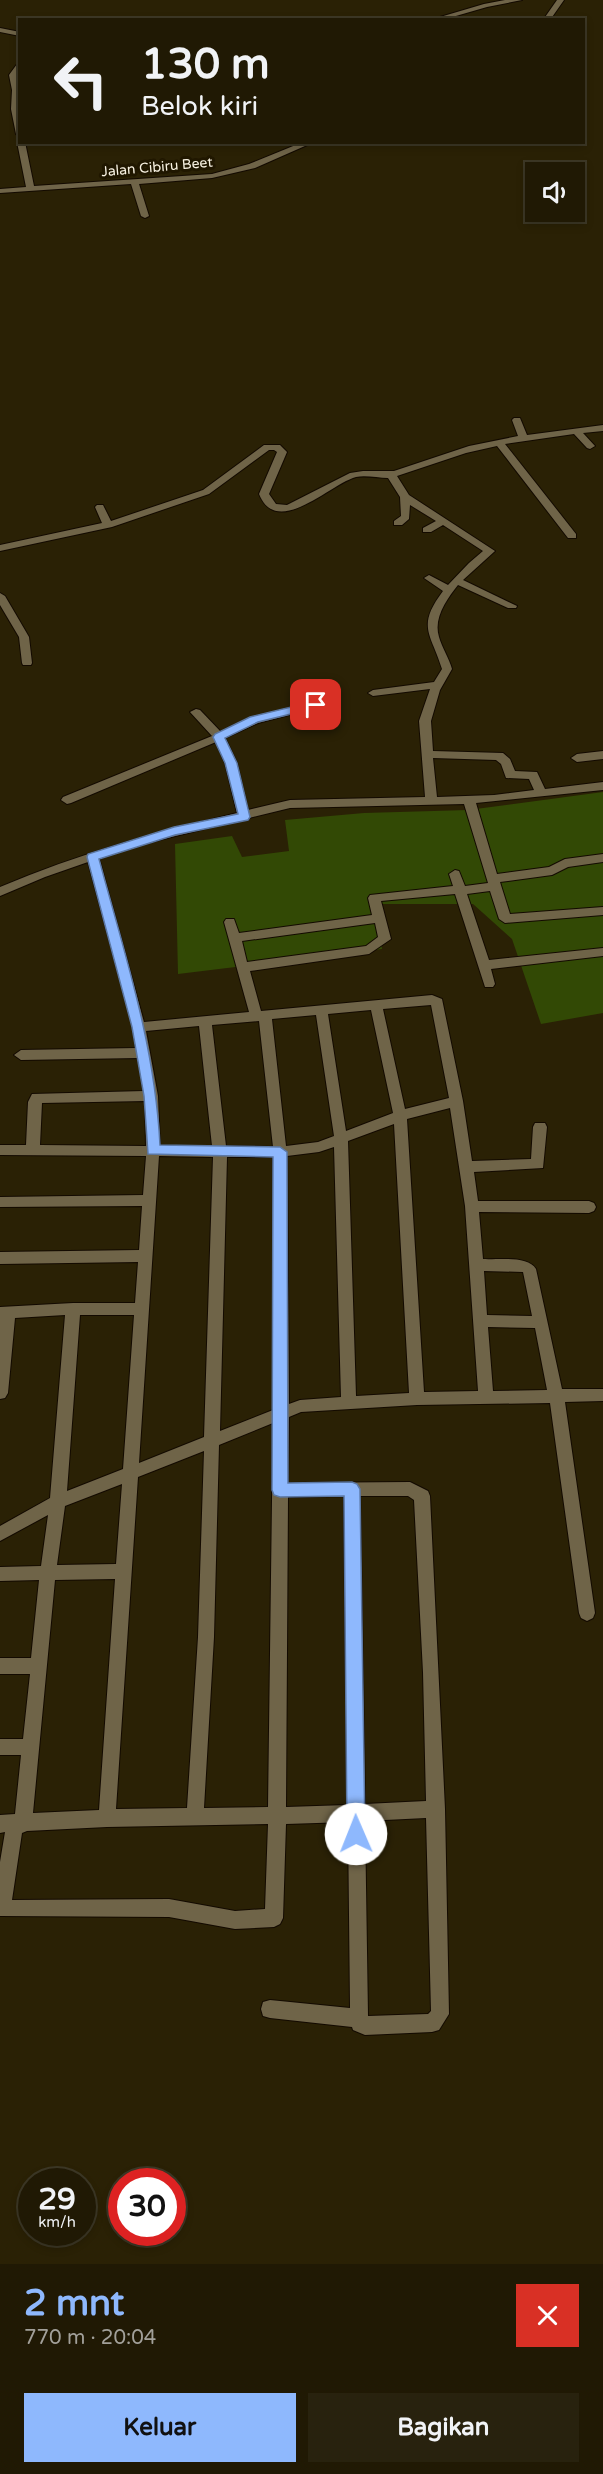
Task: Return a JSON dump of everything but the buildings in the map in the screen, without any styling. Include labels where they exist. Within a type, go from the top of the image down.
[{"type":"street","points":[[440,18],[499,2],[519,0]]},
{"type":"street","points":[[548,18],[561,0]]},
{"type":"street","points":[[0,30],[18,34]]},
{"type":"street","points":[[18,66],[13,75],[18,90],[15,109],[18,124]]},
{"type":"street","points":[[21,144],[30,190]]},
{"type":"street","name":"Jalan Cibiru Beet","points":[[0,191],[191,179],[233,172],[306,144]]},
{"type":"street","points":[[135,183],[146,216]]},
{"type":"street","points":[[517,420],[523,437]]},
{"type":"street","points":[[0,548],[108,525],[206,492],[262,446],[277,447],[282,452],[264,494],[268,504],[291,508],[353,475],[392,474],[499,442],[603,428]]},
{"type":"street","points":[[576,430],[590,446]]},
{"type":"street","points":[[499,442],[572,536]]},
{"type":"street","points":[[461,463],[470,449]]},
{"type":"street","points":[[392,474],[405,497],[490,551],[474,564],[450,590],[433,616],[432,631],[447,667],[425,722],[431,800]]},
{"type":"street","points":[[398,523],[406,517],[405,497]]},
{"type":"street","points":[[100,507],[108,525]]},
{"type":"street","points":[[427,530],[442,522]]},
{"type":"street","points":[[429,578],[450,590]]},
{"type":"street","points":[[458,581],[512,606]]},
{"type":"street","points":[[0,596],[24,637],[27,663]]},
{"type":"street","points":[[373,693],[439,685]]},
{"type":"street","points":[[67,800],[219,737],[254,720],[316,705]]},
{"type":"street","points":[[196,712],[219,737],[231,763],[244,817]]},
{"type":"street","points":[[427,754],[499,756],[506,762],[510,775],[534,775],[541,793]]},
{"type":"street","points":[[577,758],[603,755]]},
{"type":"street","points":[[0,892],[41,874],[174,831],[244,817],[290,804],[469,800],[603,786]]},
{"type":"street","points":[[469,800],[506,919],[603,911]]},
{"type":"street","points":[[93,857],[139,1027],[151,1096],[153,1150],[107,1818]]},
{"type":"street","points":[[243,968],[369,950],[385,939],[374,898],[460,890],[552,871],[565,863],[603,858]]},
{"type":"street","points":[[455,874],[489,984]]},
{"type":"street","points":[[235,938],[380,918]]},
{"type":"street","points":[[73,1309],[57,1502],[40,1666],[30,1747],[13,1824],[2,1905],[4,1909],[169,1908],[235,1920],[270,1920],[274,1918],[275,1913],[277,1816],[281,1412],[280,1152],[261,1016],[243,968],[231,922]]},
{"type":"street","points":[[484,965],[603,952]]},
{"type":"street","points":[[139,1027],[321,1009],[432,1000],[437,1002],[456,1101],[472,1206],[486,1399]]},
{"type":"street","points":[[376,1005],[400,1116],[417,1399]]},
{"type":"street","points":[[321,1009],[341,1140],[349,1402]]},
{"type":"street","points":[[195,1817],[206,1637],[220,1153],[205,1020]]},
{"type":"street","points":[[21,1055],[144,1053]]},
{"type":"street","points":[[33,1150],[37,1098],[151,1096]]},
{"type":"street","points":[[0,1150],[280,1152],[319,1147],[400,1116],[456,1101]]},
{"type":"street","points":[[466,1167],[538,1164],[540,1127]]},
{"type":"street","points":[[0,1202],[149,1200]]},
{"type":"street","points":[[472,1206],[589,1207]]},
{"type":"street","points":[[0,1258],[147,1256]]},
{"type":"street","points":[[478,1265],[523,1266],[529,1269],[555,1397],[587,1613]]},
{"type":"street","points":[[0,1393],[4,1313],[73,1309],[143,1309]]},
{"type":"street","points":[[482,1321],[541,1322]]},
{"type":"street","points":[[0,1534],[57,1502],[300,1406],[417,1399],[603,1395]]},
{"type":"street","points":[[280,1490],[352,1489],[410,1489],[422,1496],[436,1809],[440,2014],[435,2022],[428,2024],[365,2026],[359,2018],[352,1489]]},
{"type":"street","points":[[0,1574],[125,1571]]},
{"type":"street","points":[[0,1666],[40,1666]]},
{"type":"street","points":[[0,1747],[30,1747]]},
{"type":"street","points":[[13,1824],[107,1818],[277,1816],[436,1809]]},
{"type":"street","points":[[270,2009],[359,2018]]},
{"type":"green space","points":[[603,792],[603,1013],[541,1024],[512,939],[473,904],[376,904],[382,949],[178,974],[175,844],[232,836],[242,857],[289,851],[285,820],[364,813],[468,810]]},
{"type":"route","points":[[316,705],[254,720],[236,726],[219,737],[231,763],[244,817],[174,831],[93,857],[139,1027],[151,1096],[153,1150],[220,1153],[280,1152],[280,1490],[352,1489],[356,1834]]}]
